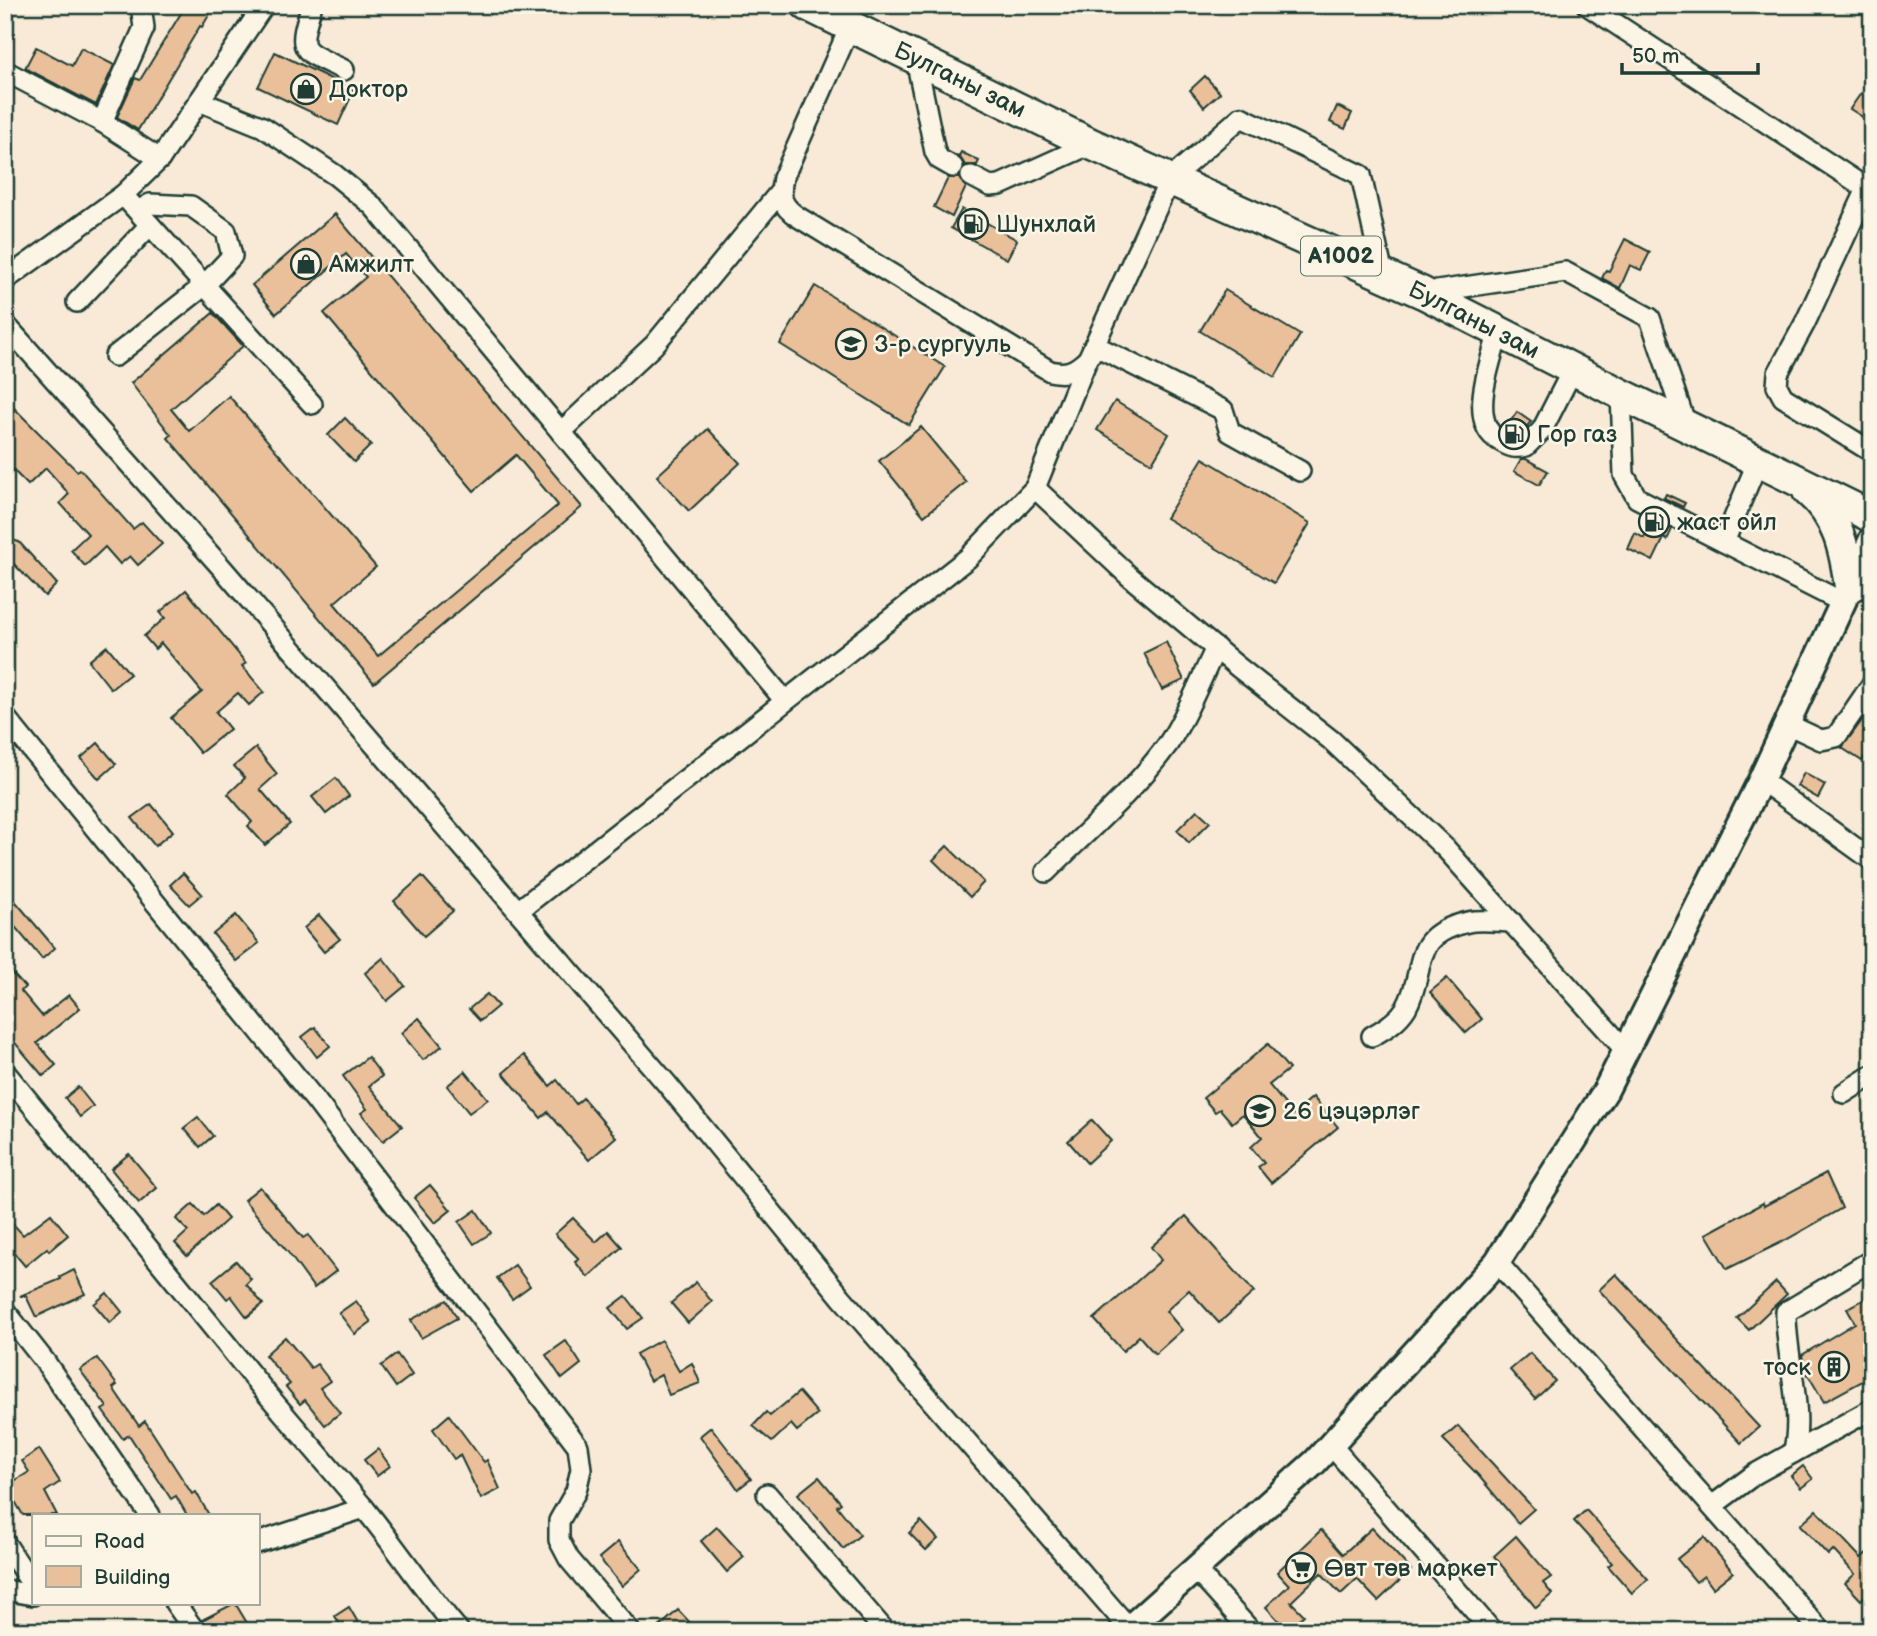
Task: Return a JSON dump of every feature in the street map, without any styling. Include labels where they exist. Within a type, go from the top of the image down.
[{"type":"highway","name":"Булганы зам","points":[[807,5],[1091,144],[1423,293],[1872,517]]},
{"type":"highway","points":[[1758,461],[1810,493],[1826,509],[1835,523],[1855,588]]},
{"type":"main road","points":[[1127,1629],[1315,1462],[1497,1262],[1606,1090],[1855,588],[1872,539]]},
{"type":"street","points":[[102,122],[144,28],[141,5]]},
{"type":"street","points":[[5,280],[123,195],[160,159],[264,5]]},
{"type":"street","points":[[312,5],[302,34],[303,44],[307,52],[344,70]]},
{"type":"street","points":[[1587,5],[1869,191],[1778,373],[1777,386],[1783,397],[1872,452]]},
{"type":"street","points":[[561,432],[654,345],[779,193],[783,178],[850,27]]},
{"type":"street","points":[[916,59],[935,152],[939,159],[953,167]]},
{"type":"street","points":[[5,71],[102,122],[160,159]]},
{"type":"street","points":[[199,101],[263,127],[335,175],[373,206],[785,701]]},
{"type":"street","points":[[518,911],[968,558],[1035,488],[1091,352],[1170,179],[1241,117],[1361,176],[1383,275]]},
{"type":"street","points":[[971,176],[990,186],[1000,185],[1091,144]]},
{"type":"street","points":[[779,193],[784,206],[797,217],[1050,371],[1065,375],[1079,368],[1091,352]]},
{"type":"street","points":[[123,195],[312,404]]},
{"type":"street","points":[[77,302],[144,218],[149,204],[191,206],[226,231],[232,256],[205,285],[115,356]]},
{"type":"street","points":[[1423,293],[1565,272],[1650,317],[1686,425]]},
{"type":"street","points":[[5,324],[222,568],[667,1084],[842,1298],[1127,1629]]},
{"type":"street","points":[[1499,332],[1483,390],[1484,420],[1495,439],[1511,448],[1526,446],[1542,430],[1573,369]]},
{"type":"street","points":[[1091,352],[1223,410],[1230,432],[1300,471]]},
{"type":"street","points":[[1621,394],[1624,475],[1637,498],[1724,542],[1855,588]]},
{"type":"street","points":[[1724,542],[1758,461]]},
{"type":"street","points":[[1035,488],[1129,576],[1331,740],[1446,849],[1626,1051]]},
{"type":"street","points":[[1046,872],[1143,775],[1168,743],[1182,722],[1216,648]]},
{"type":"street","points":[[1787,724],[1821,740],[1836,737],[1872,684]]},
{"type":"street","points":[[5,717],[316,1101],[578,1447],[581,1469],[576,1491],[559,1521],[559,1540],[569,1559],[630,1631]]},
{"type":"street","points":[[1761,780],[1872,860]]},
{"type":"street","points":[[1372,1036],[1390,1025],[1405,1009],[1419,961],[1432,938],[1471,922],[1512,922]]},
{"type":"street","points":[[5,1072],[267,1394],[395,1545],[438,1607],[459,1631]]},
{"type":"street","points":[[1844,1093],[1872,1076]]},
{"type":"street","points":[[1793,1453],[1797,1441],[1796,1415],[1786,1312],[1872,1260]]},
{"type":"street","points":[[1497,1262],[1821,1631]]},
{"type":"street","points":[[5,1311],[46,1363],[149,1514]]},
{"type":"street","points":[[1712,1506],[1755,1474],[1872,1409]]},
{"type":"street","points":[[1331,1445],[1492,1631]]},
{"type":"street","points":[[767,1494],[885,1631]]},
{"type":"street","points":[[259,1542],[364,1508]]},
{"type":"street","points":[[5,1543],[32,1584]]},
{"type":"street","points":[[1194,1568],[1251,1631]]},
{"type":"street","points":[[5,1590],[32,1595]]},
{"type":"street","points":[[176,1604],[195,1631]]},
{"type":"building","points":[[186,5],[215,5],[138,130],[117,117],[135,78],[140,80]]},
{"type":"building","points":[[36,47],[72,66],[81,48],[114,65],[96,105],[25,68]]},
{"type":"building","name":"Доктор","points":[[275,52],[354,90],[338,125],[258,87]]},
{"type":"building","points":[[1205,76],[1220,93],[1204,107],[1190,90]]},
{"type":"building","points":[[1861,93],[1872,100],[1872,123],[1850,109]]},
{"type":"building","points":[[1337,106],[1352,113],[1345,129],[1330,122]]},
{"type":"building","points":[[961,152],[979,161],[977,165],[965,165],[959,156]]},
{"type":"building","points":[[948,178],[959,178],[966,187],[952,217],[934,207]]},
{"type":"building","points":[[962,209],[1017,240],[1007,259],[951,228]]},
{"type":"building","points":[[335,214],[582,507],[374,683],[168,438],[171,435],[131,383],[213,313],[243,346],[171,409],[189,431],[229,396],[376,567],[334,603],[378,656],[558,505],[516,455],[474,491],[324,313],[366,277],[346,254],[276,314],[252,285]]},
{"type":"building","points":[[1625,239],[1650,252],[1641,270],[1630,265],[1620,288],[1602,278],[1606,270],[1609,271]]},
{"type":"building","points":[[815,286],[945,367],[909,425],[780,344]]},
{"type":"building","points":[[1225,290],[1300,335],[1275,377],[1200,331]]},
{"type":"building","points":[[5,399],[77,471],[80,469],[133,529],[142,522],[162,544],[138,565],[130,556],[120,564],[105,547],[85,566],[71,550],[88,534],[60,503],[69,494],[46,468],[28,485],[5,462]]},
{"type":"building","points":[[1115,401],[1169,434],[1152,463],[1097,430]]},
{"type":"building","points":[[1517,412],[1531,422],[1518,435],[1505,429]]},
{"type":"building","points":[[345,418],[371,445],[354,462],[328,435]]},
{"type":"building","points":[[921,427],[966,482],[924,516],[879,461]]},
{"type":"building","points":[[708,429],[740,463],[689,511],[657,476]]},
{"type":"building","points":[[1203,458],[1310,523],[1274,583],[1166,518]]},
{"type":"building","points":[[1521,459],[1548,471],[1539,485],[1514,471]]},
{"type":"building","points":[[1666,494],[1685,503],[1683,507],[1664,498]]},
{"type":"building","points":[[1653,520],[1672,529],[1667,540],[1664,538],[1653,561],[1628,549],[1635,533],[1644,538]]},
{"type":"building","points":[[5,538],[19,542],[57,584],[45,596],[5,555]]},
{"type":"building","points":[[186,590],[246,663],[242,666],[264,692],[249,705],[238,693],[216,712],[230,729],[200,753],[171,718],[202,692],[161,643],[155,649],[144,636],[165,618],[160,612]]},
{"type":"building","points":[[1166,642],[1184,680],[1162,690],[1144,653]]},
{"type":"building","points":[[107,646],[130,674],[111,689],[89,661]]},
{"type":"building","points":[[1863,719],[1872,724],[1872,745],[1862,761],[1842,748]]},
{"type":"building","points":[[98,743],[116,764],[99,779],[81,758]]},
{"type":"building","points":[[256,748],[277,774],[260,789],[290,824],[265,845],[248,826],[252,822],[228,794],[245,778],[234,766]]},
{"type":"building","points":[[1804,773],[1825,785],[1818,798],[1797,786]]},
{"type":"building","points":[[336,778],[349,796],[326,814],[312,797]]},
{"type":"building","points":[[151,804],[173,831],[155,846],[132,818]]},
{"type":"building","points":[[1197,810],[1210,822],[1189,843],[1177,830]]},
{"type":"building","points":[[947,846],[984,882],[970,897],[933,860]]},
{"type":"building","points":[[183,873],[202,894],[189,905],[170,885]]},
{"type":"building","points":[[422,876],[453,911],[424,936],[394,901]]},
{"type":"building","points":[[5,889],[55,948],[42,959],[5,915]]},
{"type":"building","points":[[236,915],[259,943],[236,961],[213,934]]},
{"type":"building","points":[[319,915],[340,939],[324,952],[304,928]]},
{"type":"building","points":[[383,958],[405,986],[387,1001],[365,973]]},
{"type":"building","points":[[5,972],[9,977],[13,974],[25,987],[21,991],[42,1016],[69,995],[80,1008],[37,1043],[56,1065],[43,1076],[5,1031]]},
{"type":"building","points":[[1447,978],[1482,1019],[1466,1033],[1430,992]]},
{"type":"building","points":[[487,994],[498,1006],[480,1021],[469,1009]]},
{"type":"building","points":[[419,1018],[442,1046],[423,1060],[401,1033]]},
{"type":"building","points":[[315,1027],[330,1046],[317,1057],[302,1037]]},
{"type":"building","points":[[1268,1044],[1289,1069],[1269,1085],[1293,1114],[1313,1097],[1338,1127],[1271,1183],[1258,1167],[1264,1163],[1251,1147],[1262,1137],[1243,1114],[1232,1123],[1220,1109],[1215,1112],[1203,1098]]},
{"type":"building","points":[[524,1055],[550,1086],[557,1080],[576,1104],[583,1098],[616,1137],[589,1160],[548,1112],[541,1118],[503,1073]]},
{"type":"building","points":[[368,1057],[382,1076],[369,1086],[402,1126],[383,1141],[361,1113],[367,1109],[343,1076]]},
{"type":"building","points":[[465,1071],[488,1099],[469,1113],[447,1086]]},
{"type":"building","points":[[78,1087],[93,1106],[80,1117],[65,1098]]},
{"type":"building","points":[[198,1117],[213,1136],[200,1147],[184,1128]]},
{"type":"building","points":[[1092,1120],[1111,1141],[1087,1163],[1068,1141]]},
{"type":"building","points":[[129,1154],[157,1188],[139,1203],[111,1169]]},
{"type":"building","points":[[1826,1173],[1842,1208],[1727,1269],[1706,1234]]},
{"type":"building","points":[[430,1185],[451,1210],[435,1223],[414,1198]]},
{"type":"building","points":[[260,1187],[303,1238],[308,1235],[336,1271],[314,1288],[244,1200]]},
{"type":"building","points":[[193,1204],[204,1216],[216,1205],[228,1219],[187,1256],[175,1243],[188,1231],[176,1219]]},
{"type":"building","points":[[476,1210],[491,1233],[474,1244],[459,1222]]},
{"type":"building","points":[[51,1214],[68,1235],[25,1266],[5,1242],[5,1215],[23,1235]]},
{"type":"building","points":[[1186,1216],[1254,1292],[1219,1323],[1189,1290],[1166,1311],[1182,1330],[1155,1354],[1139,1336],[1123,1351],[1094,1319],[1161,1260],[1151,1247]]},
{"type":"building","points":[[573,1218],[596,1242],[608,1231],[622,1247],[588,1277],[575,1262],[579,1259],[555,1234]]},
{"type":"building","points":[[236,1261],[251,1279],[246,1284],[263,1304],[247,1317],[231,1296],[227,1299],[212,1281]]},
{"type":"building","points":[[515,1265],[530,1286],[512,1299],[497,1278]]},
{"type":"building","points":[[74,1270],[85,1294],[36,1317],[26,1296],[20,1296],[61,1279],[60,1277]]},
{"type":"building","points":[[1616,1274],[1759,1427],[1741,1443],[1599,1290]]},
{"type":"building","points":[[696,1282],[712,1302],[688,1323],[671,1303]]},
{"type":"building","points":[[1776,1282],[1787,1294],[1749,1330],[1737,1318]]},
{"type":"building","points":[[107,1293],[122,1312],[110,1323],[94,1304]]},
{"type":"building","name":"тоск","points":[[1872,1295],[1872,1376],[1824,1402],[1804,1368],[1802,1355],[1855,1323],[1847,1309]]},
{"type":"building","points":[[626,1296],[643,1318],[627,1329],[610,1308]]},
{"type":"building","points":[[447,1300],[457,1318],[421,1338],[411,1320]]},
{"type":"building","points":[[356,1301],[371,1322],[355,1334],[339,1313]]},
{"type":"building","points":[[285,1337],[311,1368],[317,1364],[330,1381],[320,1388],[340,1413],[325,1425],[305,1400],[300,1404],[286,1387],[290,1384],[265,1355]]},
{"type":"building","points":[[661,1340],[679,1371],[692,1363],[700,1383],[669,1395],[661,1375],[650,1381],[636,1354]]},
{"type":"building","points":[[566,1341],[581,1364],[562,1379],[546,1355]]},
{"type":"building","points":[[1530,1353],[1555,1381],[1535,1399],[1510,1370]]},
{"type":"building","points":[[397,1354],[412,1375],[396,1387],[381,1366]]},
{"type":"building","points":[[97,1358],[117,1385],[113,1388],[139,1426],[145,1421],[192,1494],[196,1492],[208,1514],[186,1514],[176,1496],[171,1499],[129,1435],[123,1439],[102,1410],[107,1407],[80,1370]]},
{"type":"building","points":[[799,1392],[818,1414],[797,1431],[791,1424],[772,1442],[753,1426],[766,1412],[770,1416]]},
{"type":"building","points":[[449,1415],[484,1462],[487,1460],[500,1489],[481,1499],[460,1455],[454,1459],[433,1429]]},
{"type":"building","points":[[1458,1426],[1534,1509],[1518,1523],[1478,1475],[1443,1439]]},
{"type":"building","points":[[711,1427],[751,1479],[738,1489],[700,1436]]},
{"type":"building","points":[[39,1449],[60,1482],[45,1492],[56,1514],[23,1515],[6,1486],[29,1472],[22,1461]]},
{"type":"building","points":[[378,1449],[390,1466],[377,1476],[364,1460]]},
{"type":"building","points":[[1803,1466],[1813,1479],[1801,1488],[1791,1476]]},
{"type":"building","points":[[819,1477],[841,1503],[837,1506],[860,1535],[843,1549],[798,1494]]},
{"type":"building","points":[[1586,1510],[1648,1579],[1632,1593],[1608,1566],[1612,1563],[1574,1521]]},
{"type":"building","points":[[1816,1510],[1861,1558],[1872,1548],[1872,1590],[1861,1600],[1845,1583],[1855,1574],[1833,1550],[1828,1555],[1800,1525]]},
{"type":"building","points":[[921,1521],[938,1539],[926,1550],[909,1533]]},
{"type":"building","points":[[717,1527],[744,1557],[727,1572],[701,1541]]},
{"type":"building","points":[[1372,1528],[1411,1570],[1378,1601],[1357,1579],[1341,1594],[1321,1573],[1291,1602],[1304,1615],[1287,1630],[1266,1607],[1289,1585],[1277,1572],[1321,1530],[1343,1554]]},
{"type":"building","points":[[1516,1536],[1551,1577],[1543,1583],[1552,1594],[1536,1608],[1494,1556]]},
{"type":"building","points":[[1704,1537],[1733,1572],[1713,1588],[1704,1576],[1696,1582],[1677,1559]]},
{"type":"building","points":[[618,1542],[641,1569],[622,1586],[599,1558]]},
{"type":"building","points":[[236,1604],[247,1623],[234,1631],[208,1631],[202,1620]]},
{"type":"building","points":[[349,1607],[363,1631],[344,1631],[335,1616]]},
{"type":"building","points":[[678,1610],[698,1631],[655,1631]]},
{"type":"place","name":"Доктор","points":[[306,89]]},
{"type":"place","name":"Шунхлай","points":[[973,224]]},
{"type":"place","name":"Амжилт","points":[[306,264]]},
{"type":"place","name":"3-р сургууль","points":[[851,344]]},
{"type":"place","name":"Гор газ","points":[[1514,434]]},
{"type":"place","name":"жаст ойл","points":[[1654,522]]},
{"type":"place","name":"26 цэцэрлэг","points":[[1260,1111]]},
{"type":"place","name":"тоск","points":[[1834,1367]]},
{"type":"place","name":"Өвт төв маркет","points":[[1301,1568]]}]
